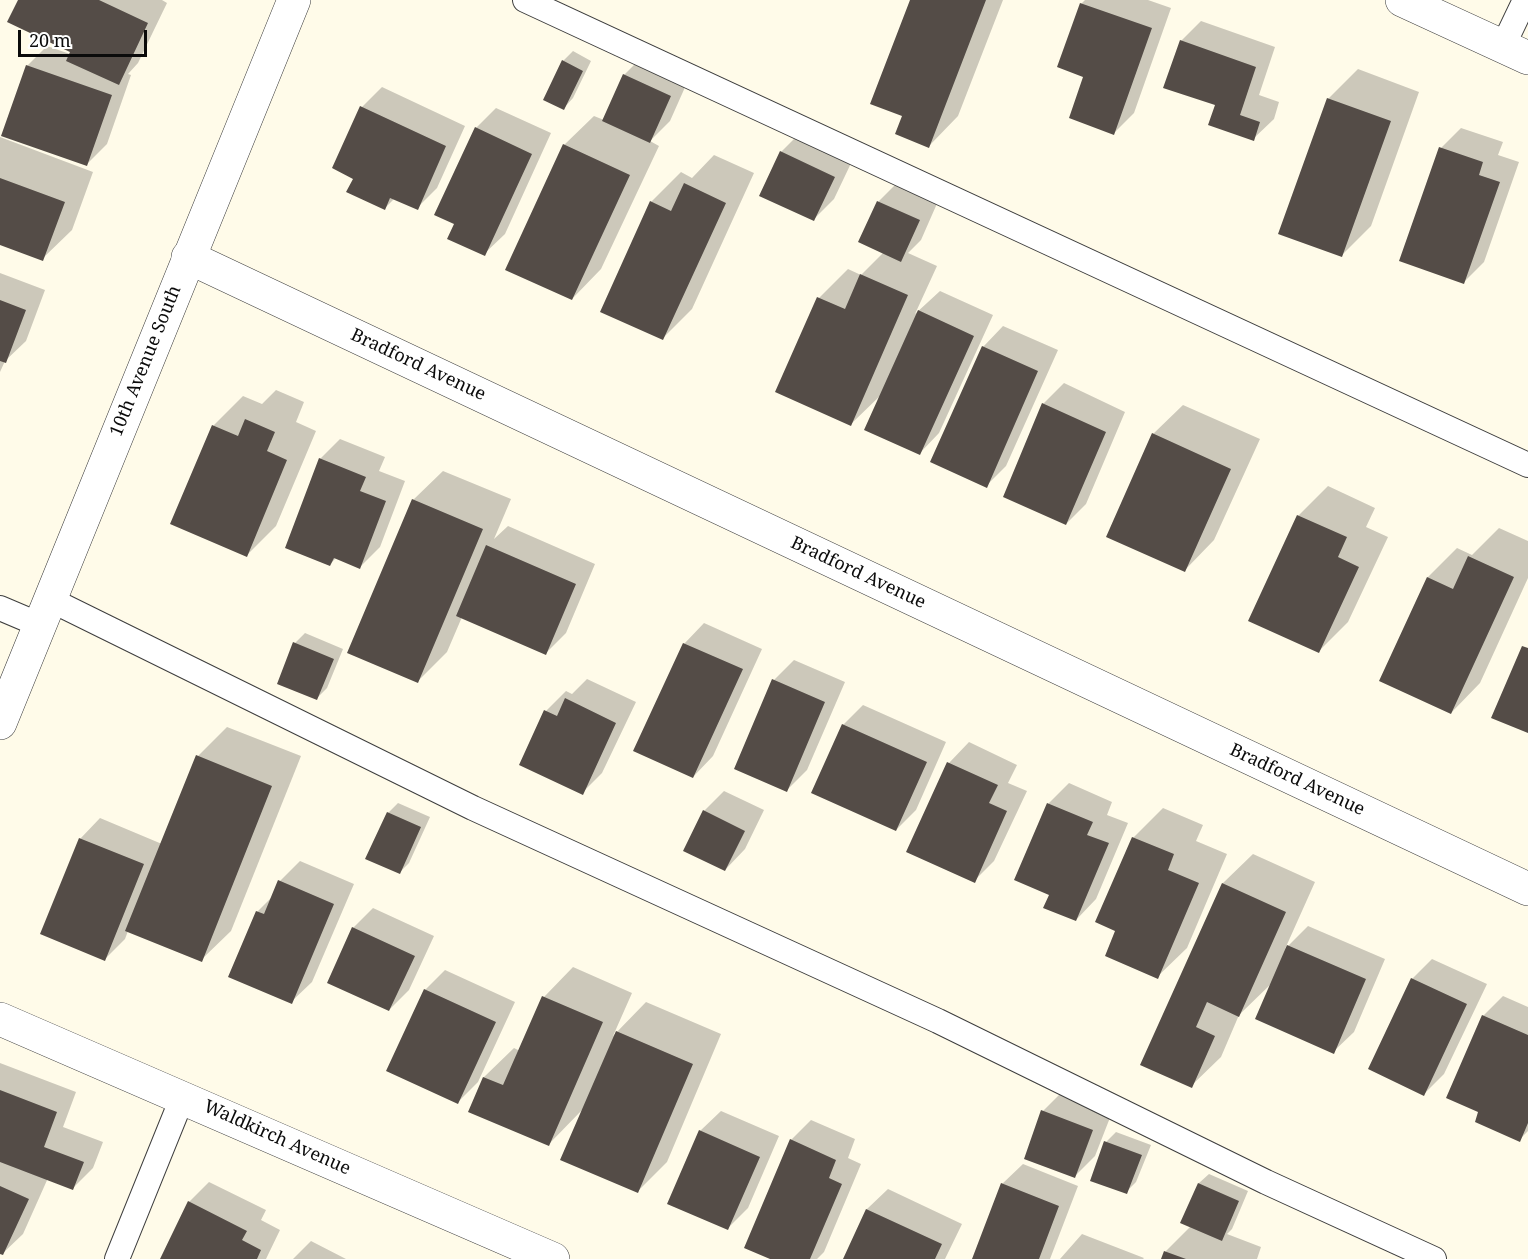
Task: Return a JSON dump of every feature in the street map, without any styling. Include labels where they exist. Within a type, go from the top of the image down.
[{"type":"street","name":"10th Avenue South","points":[[0,723],[294,0]]},
{"type":"street","points":[[1402,0],[1516,52]]},
{"type":"street","name":"Bradford Avenue","points":[[188,257],[1528,889]]},
{"type":"street","name":"Waldkirch Avenue","points":[[0,1019],[183,1096],[553,1259]]},
{"type":"lane","points":[[525,0],[1528,465]]},
{"type":"lane","points":[[1516,52],[1525,0]]},
{"type":"lane","points":[[0,608],[45,613],[938,1021],[1266,1182],[1434,1259]]},
{"type":"lane","points":[[117,1259],[183,1096]]},
{"type":"building","points":[[18,0],[99,0],[148,23],[119,85],[66,61],[70,52],[7,22]]},
{"type":"building","points":[[910,0],[986,0],[929,148],[895,134],[902,116],[870,104]]},
{"type":"building","points":[[1080,3],[1152,28],[1114,135],[1069,118],[1083,77],[1057,67]]},
{"type":"building","points":[[1180,40],[1256,67],[1240,115],[1260,122],[1254,141],[1208,125],[1215,105],[1163,88]]},
{"type":"building","points":[[562,60],[583,71],[564,110],[543,100]]},
{"type":"building","points":[[26,65],[112,95],[87,166],[1,136]]},
{"type":"building","points":[[623,74],[671,96],[650,143],[602,121]]},
{"type":"building","points":[[1327,98],[1391,121],[1342,257],[1278,234]]},
{"type":"building","points":[[360,106],[446,146],[418,210],[390,198],[385,210],[346,192],[353,179],[332,168]]},
{"type":"building","points":[[475,127],[532,154],[485,256],[447,239],[454,224],[434,215]]},
{"type":"building","points":[[563,144],[630,175],[572,300],[505,270]]},
{"type":"building","points":[[1439,147],[1483,162],[1479,175],[1500,182],[1464,284],[1399,261]]},
{"type":"building","points":[[780,151],[835,177],[814,221],[759,196]]},
{"type":"building","points":[[0,178],[65,202],[43,261],[0,245]]},
{"type":"building","points":[[684,183],[726,203],[663,340],[600,312],[650,201],[671,211]]},
{"type":"building","points":[[877,201],[920,220],[901,262],[858,242]]},
{"type":"building","points":[[860,274],[908,295],[851,426],[775,392],[817,297],[845,309]]},
{"type":"building","points":[[0,300],[26,310],[6,363],[0,361]]},
{"type":"building","points":[[918,310],[974,336],[920,455],[864,430]]},
{"type":"building","points":[[982,346],[1038,371],[987,488],[930,462]]},
{"type":"building","points":[[1042,403],[1106,432],[1066,525],[1003,497]]},
{"type":"building","points":[[245,419],[275,432],[267,451],[287,460],[247,557],[170,524],[212,425],[238,436]]},
{"type":"building","points":[[1152,433],[1231,469],[1185,572],[1106,537]]},
{"type":"building","points":[[319,458],[366,477],[360,491],[386,501],[360,569],[334,558],[330,566],[285,548]]},
{"type":"building","points":[[412,499],[483,529],[418,683],[347,653]]},
{"type":"building","points":[[1297,515],[1347,537],[1338,557],[1359,567],[1319,653],[1248,621]]},
{"type":"building","points":[[486,545],[576,584],[546,655],[456,616]]},
{"type":"building","points":[[1468,556],[1514,577],[1451,714],[1379,681],[1427,577],[1453,589]]},
{"type":"building","points":[[293,642],[334,659],[317,700],[277,684]]},
{"type":"building","points":[[683,643],[743,669],[693,778],[633,751]]},
{"type":"building","points":[[1522,646],[1528,648],[1528,733],[1491,718]]},
{"type":"building","points":[[772,679],[825,702],[787,792],[734,769]]},
{"type":"building","points":[[565,698],[616,723],[583,795],[519,765],[544,710],[557,716]]},
{"type":"building","points":[[842,724],[927,762],[896,831],[811,793]]},
{"type":"building","points":[[196,755],[272,786],[202,962],[125,931]]},
{"type":"building","points":[[947,762],[998,785],[989,803],[1007,811],[975,883],[906,852]]},
{"type":"building","points":[[1047,803],[1093,822],[1087,835],[1109,843],[1076,921],[1043,908],[1049,895],[1014,880]]},
{"type":"building","points":[[703,810],[745,831],[725,871],[683,851]]},
{"type":"building","points":[[387,812],[421,827],[400,874],[365,859]]},
{"type":"building","points":[[1132,837],[1174,854],[1168,870],[1199,883],[1158,979],[1105,956],[1115,931],[1095,922]]},
{"type":"building","points":[[79,838],[144,864],[105,961],[40,934]]},
{"type":"building","points":[[278,880],[334,904],[292,1004],[228,977],[256,911],[264,914]]},
{"type":"building","points":[[1222,883],[1286,912],[1239,1017],[1207,1002],[1196,1027],[1215,1036],[1192,1088],[1140,1065]]},
{"type":"building","points":[[352,927],[415,956],[389,1011],[327,983]]},
{"type":"building","points":[[1287,945],[1366,979],[1334,1054],[1255,1019]]},
{"type":"building","points":[[1411,978],[1467,1004],[1424,1096],[1368,1069]]},
{"type":"building","points":[[424,989],[496,1022],[458,1104],[386,1071]]},
{"type":"building","points":[[542,996],[603,1022],[549,1146],[468,1112],[483,1077],[503,1085]]},
{"type":"building","points":[[1482,1015],[1528,1035],[1528,1123],[1520,1142],[1475,1122],[1478,1112],[1446,1098]]},
{"type":"building","points":[[616,1031],[693,1064],[638,1193],[560,1160]]},
{"type":"building","points":[[0,1090],[57,1112],[44,1147],[84,1162],[73,1190],[0,1162]]},
{"type":"building","points":[[1041,1110],[1093,1130],[1075,1178],[1024,1159]]},
{"type":"building","points":[[699,1130],[760,1157],[728,1230],[667,1204]]},
{"type":"building","points":[[790,1139],[836,1160],[829,1178],[842,1184],[810,1259],[770,1259],[744,1248]]},
{"type":"building","points":[[1104,1141],[1142,1155],[1127,1194],[1090,1181]]},
{"type":"building","points":[[1001,1183],[1059,1206],[1039,1259],[972,1259]]},
{"type":"building","points":[[1198,1183],[1239,1201],[1222,1241],[1180,1223]]},
{"type":"building","points":[[0,1186],[29,1199],[3,1255],[0,1254]]},
{"type":"building","points":[[188,1201],[247,1231],[242,1240],[261,1250],[257,1259],[160,1259]]},
{"type":"building","points":[[866,1209],[942,1244],[935,1259],[843,1259]]},
{"type":"building","points":[[1164,1251],[1186,1259],[1161,1259]]}]
